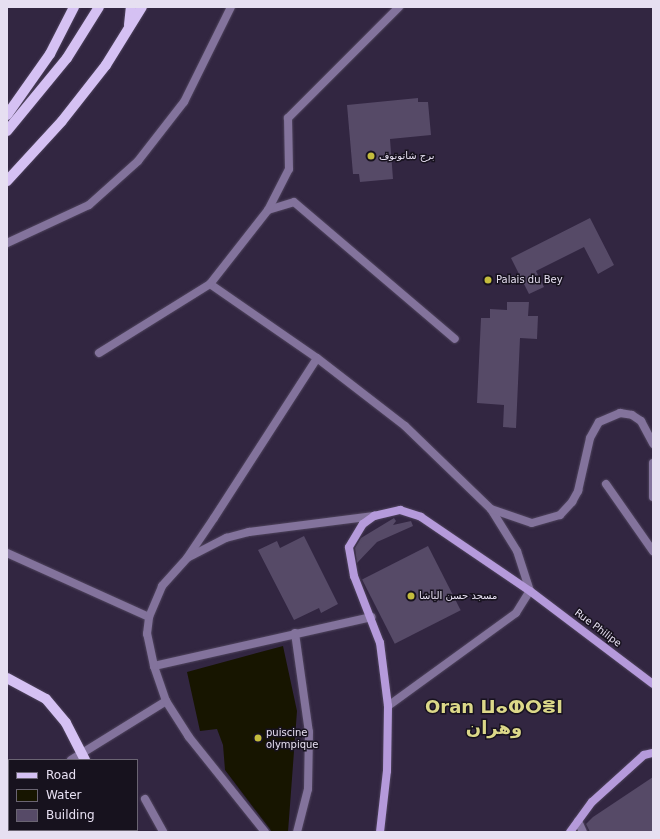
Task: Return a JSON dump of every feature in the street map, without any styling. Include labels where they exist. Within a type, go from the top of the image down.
[{"type":"main road","points":[[7,115],[50,54],[74,7]]},
{"type":"main road","points":[[7,131],[67,58],[98,7]]},
{"type":"main road","points":[[129,29],[131,7]]},
{"type":"main road","points":[[7,181],[62,120],[106,65],[142,7]]},
{"type":"main road","points":[[7,678],[46,699],[66,723],[84,757]]},
{"type":"street","points":[[7,243],[89,205],[138,161],[184,102],[231,7]]},
{"type":"street","points":[[98,353],[210,284],[268,210],[289,169],[288,118],[399,7]]},
{"type":"street","points":[[268,210],[294,202],[455,339]]},
{"type":"street","points":[[210,284],[317,358],[405,426],[491,509],[517,551],[530,591],[516,613],[388,706]]},
{"type":"street","points":[[266,832],[190,737],[166,701],[154,666],[147,634],[149,617],[162,586],[187,558],[317,358]]},
{"type":"street","points":[[491,509],[532,523],[560,515],[578,491],[590,438],[599,422],[612,416],[620,413],[641,421],[653,444]]},
{"type":"street","points":[[653,463],[653,497]]},
{"type":"street","points":[[606,484],[653,551]]},
{"type":"street","name":"Rue Philipe","points":[[374,516],[400,510],[421,518],[530,591],[653,684]]},
{"type":"street","points":[[187,558],[226,538],[249,532],[374,516]]},
{"type":"street","points":[[374,516],[363,524],[349,547],[354,576],[372,617],[380,643],[388,706],[387,771],[380,832]]},
{"type":"street","points":[[7,553],[149,617]]},
{"type":"street","points":[[154,666],[295,632],[372,617]]},
{"type":"street","points":[[295,632],[309,732],[308,789],[297,832]]},
{"type":"street","points":[[84,757],[166,701]]},
{"type":"street","points":[[570,832],[592,802],[644,756],[653,753]]},
{"type":"street","points":[[145,799],[163,832]]},
{"type":"street","points":[[578,821],[583,832]]},
{"type":"water","name":"puiscine olympique","points":[[283,646],[297,711],[288,832],[272,832],[225,770],[223,745],[217,729],[200,731],[187,672]]},
{"type":"building","name":"برج شاتونوف","points":[[418,98],[418,102],[428,102],[431,135],[390,139],[393,179],[360,182],[359,174],[353,174],[347,105]]},
{"type":"building","points":[[590,218],[614,265],[598,274],[584,247],[536,271],[544,287],[529,294],[511,258]]},
{"type":"building","points":[[507,302],[529,302],[528,316],[538,316],[537,339],[520,338],[516,428],[503,427],[504,405],[477,403],[481,318],[490,318],[490,309],[507,310]]},
{"type":"building","points":[[394,518],[396,521],[393,525],[411,521],[413,526],[377,542],[357,563],[355,548],[361,538]]},
{"type":"building","points":[[304,536],[338,604],[321,613],[319,608],[294,620],[258,550],[277,541],[280,548]]},
{"type":"building","name":"مسجد حسن الباشا","points":[[428,546],[461,610],[395,644],[362,580]]},
{"type":"building","points":[[653,777],[653,832],[590,832],[586,824],[593,817]]},
{"type":"place","name":"برج شاتونوف","points":[[371,156]]},
{"type":"place","name":"Palais du Bey","points":[[488,280]]},
{"type":"place","name":"مسجد حسن الباشا","points":[[411,596]]},
{"type":"place","name":"puiscine olympique","points":[[258,738]]},
{"type":"district","name":"Oran ⵡⴰⵀⵔⴻⵏ وهران","points":[[494,718]]}]
